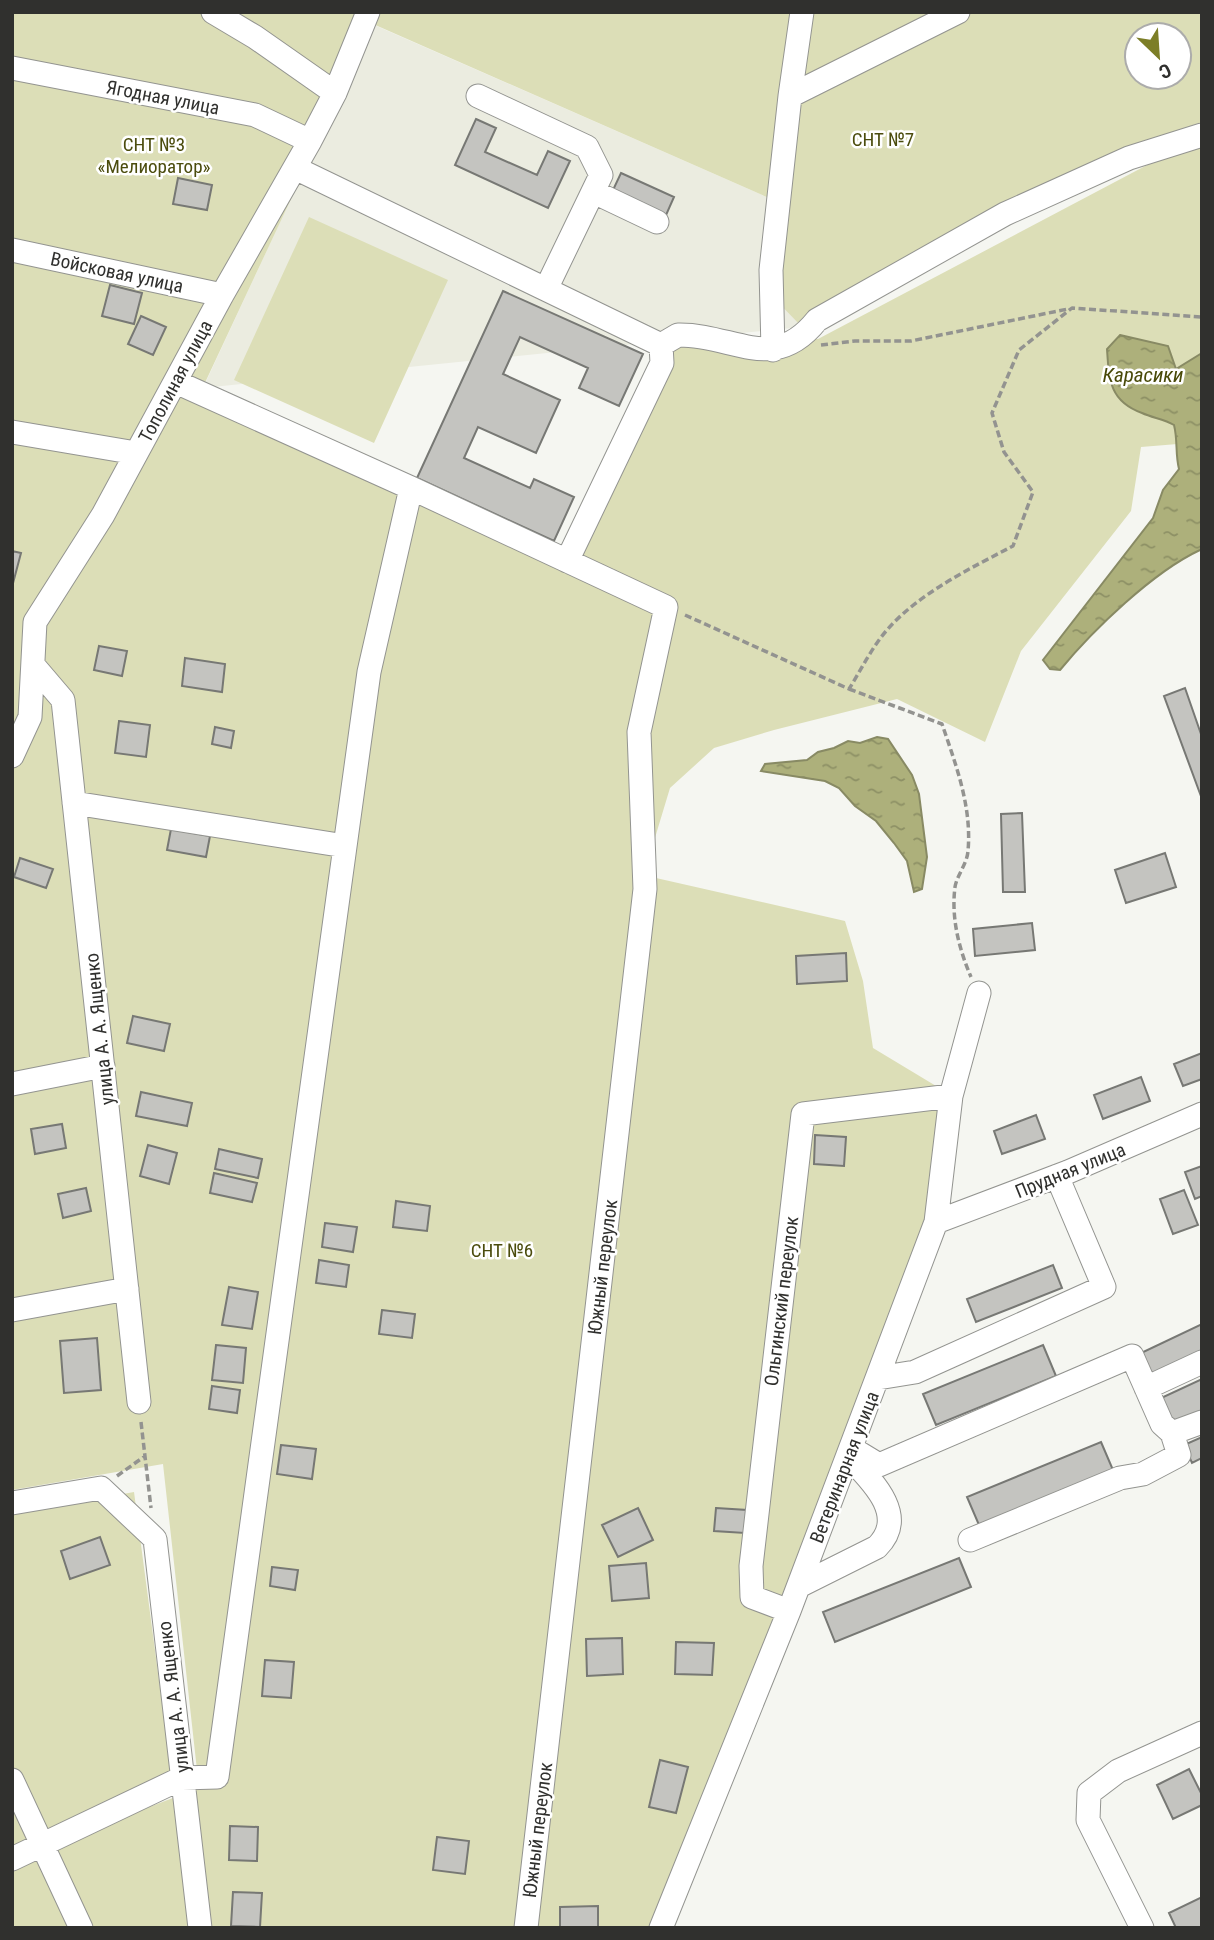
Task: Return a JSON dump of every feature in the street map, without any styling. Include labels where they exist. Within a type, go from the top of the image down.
[{"type":"street","points":[[213,12],[255,37],[335,93]]},
{"type":"street","name":"Тополиная улица","points":[[12,756],[30,717],[34,666],[24,620],[103,515],[222,295],[310,141],[335,93],[368,12]]},
{"type":"street","points":[[773,351],[771,270],[802,12]]},
{"type":"street","points":[[790,96],[958,12]]},
{"type":"street","name":"Ягодная улица","points":[[12,68],[256,115],[310,141]]},
{"type":"street","points":[[478,96],[587,147],[601,175],[546,289]]},
{"type":"street","points":[[662,345],[673,336],[684,335],[773,351],[807,333],[817,320],[1005,214],[1129,158],[1202,135]]},
{"type":"street","points":[[295,168],[662,345]]},
{"type":"street","points":[[594,192],[657,222]]},
{"type":"street","name":"Войсковая улица","points":[[12,250],[222,295]]},
{"type":"street","points":[[567,561],[662,363],[662,345]]},
{"type":"street","points":[[176,382],[666,607]]},
{"type":"street","points":[[12,432],[136,453]]},
{"type":"street","points":[[12,1859],[182,1778],[217,1777],[369,672],[411,488]]},
{"type":"street","name":"Южный переулок","points":[[526,1928],[645,889],[639,732],[666,607]]},
{"type":"street","name":"улица А. А. Ященко","points":[[34,666],[63,700],[139,1402]]},
{"type":"street","points":[[74,803],[345,846]]},
{"type":"street","name":"Ветеринарная улица","points":[[661,1928],[799,1586],[936,1222],[951,1097],[979,993]]},
{"type":"street","points":[[12,1084],[103,1066]]},
{"type":"street","name":"Ольгинский переулок","points":[[789,1611],[752,1597],[751,1566],[803,1114],[951,1097]]},
{"type":"street","name":"Прудная улица","points":[[936,1222],[1057,1176],[1202,1114]]},
{"type":"street","points":[[878,1378],[915,1371],[1104,1287],[1057,1176]]},
{"type":"street","points":[[12,1310],[127,1289]]},
{"type":"street","points":[[849,1452],[879,1465],[1132,1356],[1162,1424],[1172,1433],[1179,1455],[1143,1474],[1120,1478],[970,1540]]},
{"type":"street","points":[[1146,1388],[1202,1362]]},
{"type":"street","points":[[1172,1433],[1202,1422]]},
{"type":"street","points":[[799,1586],[877,1547],[886,1538],[890,1526],[884,1501],[876,1485],[849,1452]]},
{"type":"street","points":[[12,1503],[102,1488],[155,1539]]},
{"type":"street","name":"улица А. А. Ященко","points":[[155,1539],[200,1928]]},
{"type":"street","points":[[1142,1928],[1088,1820],[1089,1793],[1118,1771],[1202,1733]]},
{"type":"street","points":[[12,1780],[81,1928]]},
{"type":"path","points":[[814,346],[855,341],[911,341],[1072,308],[1202,317]]},
{"type":"path","points":[[849,689],[886,630],[908,610],[957,575],[1013,546],[1034,492],[1004,452],[992,413],[1019,350],[1072,308]]},
{"type":"path","points":[[666,607],[849,689],[942,724],[967,810],[968,854],[955,885],[955,920],[961,953],[979,993]]},
{"type":"path","points":[[139,1402],[155,1539]]},
{"type":"path","points":[[102,1488],[145,1456]]},
{"type":"shaded area","points":[[372,24],[769,198],[802,327],[203,388]]},
{"type":"green space","name":"СНТ №6","points":[[12,12],[1202,12],[1202,122],[1152,139],[802,327],[770,294],[769,198],[373,24],[203,387],[577,553],[661,345],[818,339],[1202,136],[1202,442],[1141,447],[1131,511],[1021,651],[985,742],[897,699],[714,748],[670,788],[654,841],[656,878],[845,921],[863,981],[873,1048],[946,1092],[940,1226],[655,1928],[12,1928],[12,1514],[134,1492],[171,1771],[55,1843],[199,1788],[163,1464],[12,1490]]},
{"type":"green space","points":[[309,217],[448,280],[374,443],[234,380]]},
{"type":"water","name":"Карасики","points":[[1120,335],[1168,346],[1176,369],[1202,353],[1202,547],[1163,572],[1125,603],[1089,637],[1060,670],[1050,669],[1043,660],[1153,518],[1163,490],[1179,469],[1174,425],[1131,408],[1113,388],[1107,349]]},
{"type":"water","points":[[877,737],[888,739],[912,775],[919,794],[927,857],[922,889],[914,892],[907,861],[876,821],[855,806],[839,788],[825,781],[761,771],[765,764],[807,760],[818,752],[848,741],[860,743]]},
{"type":"building","points":[[476,119],[496,128],[485,152],[537,175],[548,151],[570,161],[548,208],[455,165]]},
{"type":"building","points":[[621,173],[674,197],[659,231],[605,207]]},
{"type":"building","points":[[178,178],[212,185],[207,210],[173,204]]},
{"type":"building","points":[[110,285],[142,293],[134,324],[102,316]]},
{"type":"building","points":[[503,291],[643,354],[619,406],[579,388],[588,368],[520,337],[503,374],[560,400],[536,453],[478,427],[464,458],[530,488],[534,479],[574,497],[554,541],[417,478]]},
{"type":"building","points":[[141,316],[166,327],[153,355],[128,344]]},
{"type":"building","points":[[12,551],[21,553],[12,587]]},
{"type":"building","points":[[99,646],[127,651],[122,676],[94,670]]},
{"type":"building","points":[[185,658],[225,664],[222,692],[182,686]]},
{"type":"building","points":[[1185,688],[1202,737],[1202,799],[1164,696]]},
{"type":"building","points":[[119,721],[150,725],[146,757],[115,753]]},
{"type":"building","points":[[215,727],[234,731],[231,748],[212,744]]},
{"type":"building","points":[[1022,813],[1025,892],[1003,892],[1001,814]]},
{"type":"building","points":[[171,829],[210,836],[206,857],[167,850]]},
{"type":"building","points":[[1165,853],[1176,887],[1126,903],[1115,870]]},
{"type":"building","points":[[20,858],[53,869],[46,888],[14,877]]},
{"type":"building","points":[[1032,923],[1035,950],[975,956],[973,929]]},
{"type":"building","points":[[846,953],[847,981],[797,984],[796,956]]},
{"type":"building","points":[[133,1016],[170,1024],[164,1051],[127,1043]]},
{"type":"building","points":[[1202,1053],[1202,1079],[1183,1086],[1174,1064]]},
{"type":"building","points":[[1141,1077],[1150,1101],[1103,1119],[1094,1095]]},
{"type":"building","points":[[141,1092],[192,1103],[187,1126],[136,1116]]},
{"type":"building","points":[[1036,1115],[1045,1139],[1002,1154],[994,1131]]},
{"type":"building","points":[[62,1124],[66,1148],[35,1154],[31,1129]]},
{"type":"building","points":[[815,1135],[846,1137],[844,1166],[814,1164]]},
{"type":"building","points":[[148,1145],[177,1153],[169,1184],[140,1176]]},
{"type":"building","points":[[219,1149],[262,1159],[258,1178],[215,1169]]},
{"type":"building","points":[[1202,1166],[1202,1196],[1195,1199],[1185,1172]]},
{"type":"building","points":[[214,1173],[257,1183],[252,1202],[210,1193]]},
{"type":"building","points":[[86,1188],[91,1211],[63,1218],[58,1194]]},
{"type":"building","points":[[1184,1190],[1198,1225],[1173,1234],[1160,1199]]},
{"type":"building","points":[[396,1201],[430,1206],[427,1231],[393,1227]]},
{"type":"building","points":[[325,1223],[357,1227],[353,1252],[322,1247]]},
{"type":"building","points":[[319,1260],[349,1265],[346,1287],[316,1283]]},
{"type":"building","points":[[1053,1265],[1062,1288],[976,1322],[967,1299]]},
{"type":"building","points":[[229,1287],[258,1292],[252,1329],[222,1325]]},
{"type":"building","points":[[382,1310],[415,1314],[412,1338],[379,1334]]},
{"type":"building","points":[[1202,1324],[1202,1358],[1152,1382],[1139,1354]]},
{"type":"building","points":[[97,1338],[101,1390],[64,1393],[60,1341]]},
{"type":"building","points":[[216,1345],[246,1348],[243,1383],[212,1380]]},
{"type":"building","points":[[1043,1345],[1056,1376],[936,1425],[923,1394]]},
{"type":"building","points":[[1202,1379],[1202,1420],[1175,1432],[1159,1399]]},
{"type":"building","points":[[212,1386],[240,1390],[237,1413],[209,1409]]},
{"type":"building","points":[[1202,1437],[1202,1458],[1192,1463],[1184,1445]]},
{"type":"building","points":[[1101,1442],[1113,1470],[979,1525],[967,1497]]},
{"type":"building","points":[[281,1445],[316,1449],[312,1479],[277,1474]]},
{"type":"building","points":[[638,1508],[653,1540],[618,1557],[602,1525]]},
{"type":"building","points":[[716,1508],[747,1510],[745,1533],[714,1531]]},
{"type":"building","points":[[100,1537],[110,1565],[70,1579],[61,1551]]},
{"type":"building","points":[[959,1558],[971,1587],[835,1642],[823,1612]]},
{"type":"building","points":[[646,1563],[649,1598],[612,1601],[609,1566]]},
{"type":"building","points":[[272,1567],[298,1570],[295,1590],[270,1586]]},
{"type":"building","points":[[622,1638],[623,1674],[587,1676],[586,1639]]},
{"type":"building","points":[[676,1642],[714,1643],[712,1675],[675,1674]]},
{"type":"building","points":[[265,1660],[294,1662],[291,1698],[262,1696]]},
{"type":"building","points":[[660,1760],[688,1767],[676,1813],[649,1807]]},
{"type":"building","points":[[1189,1769],[1202,1795],[1202,1805],[1173,1819],[1157,1785]]},
{"type":"building","points":[[230,1826],[258,1827],[257,1861],[229,1860]]},
{"type":"building","points":[[437,1837],[469,1841],[465,1874],[433,1870]]},
{"type":"building","points":[[233,1892],[262,1893],[260,1927],[231,1926]]},
{"type":"building","points":[[1202,1897],[1202,1928],[1176,1928],[1169,1913]]},
{"type":"building","points":[[598,1906],[598,1928],[560,1928],[560,1907]]},
{"type":"park label","name":"СНТ №7","points":[[883,139]]},
{"type":"park label","name":"СНТ №3 «Мелиоратор»","points":[[154,155]]}]
